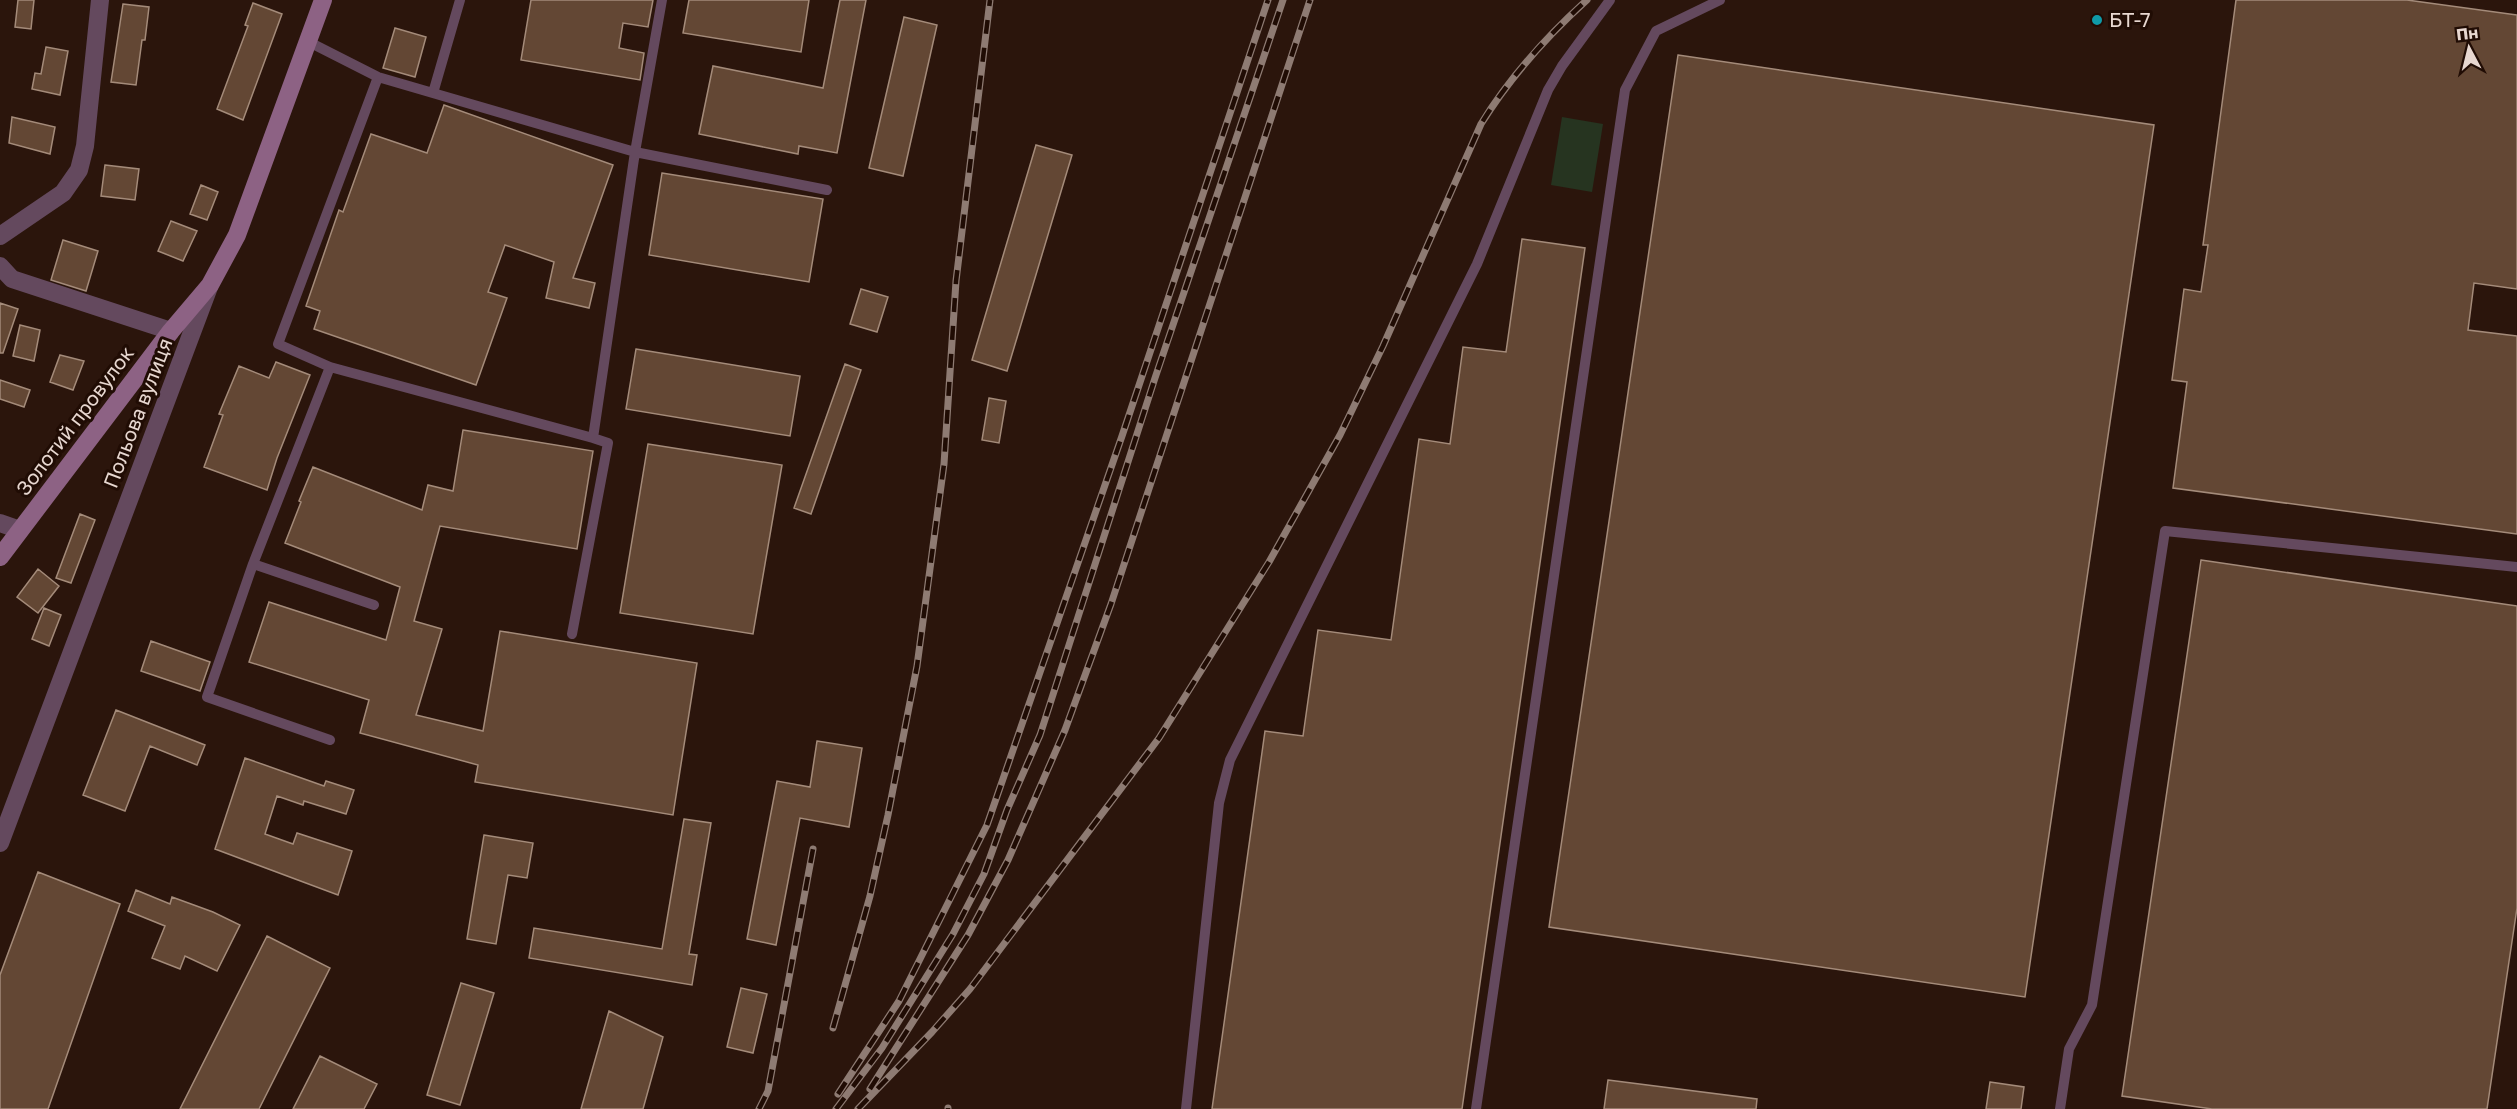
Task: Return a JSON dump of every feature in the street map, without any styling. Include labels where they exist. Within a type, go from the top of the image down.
[{"type":"main road","name":"Польова вулиця","points":[[210,285],[237,235],[323,0]]},
{"type":"main road","name":"Золотий провулок","points":[[0,557],[171,331],[210,285]]},
{"type":"street","points":[[0,236],[63,193],[79,170],[84,146],[100,0]]},
{"type":"street","points":[[0,266],[12,279],[171,331]]},
{"type":"street","name":"Польова вулиця","points":[[0,843],[210,285]]},
{"type":"street","points":[[0,523],[21,530]]},
{"type":"lane","points":[[434,93],[460,0]]},
{"type":"lane","points":[[593,438],[635,152],[662,0]]},
{"type":"lane","points":[[1186,1109],[1219,803],[1230,760],[1477,264],[1548,90],[1562,66],[1610,0]]},
{"type":"lane","points":[[1476,1109],[1624,90],[1656,31],[1720,0]]},
{"type":"lane","points":[[309,42],[378,77],[635,152],[828,190]]},
{"type":"lane","points":[[378,77],[278,344],[330,367],[608,443],[572,634]]},
{"type":"lane","points":[[330,367],[254,564],[207,698],[330,740]]},
{"type":"lane","points":[[2060,1109],[2069,1050],[2092,1005],[2165,531],[2517,567]]},
{"type":"lane","points":[[254,564],[374,605]]},
{"type":"green space","points":[[1562,117],[1603,124],[1592,192],[1551,185]]},
{"type":"building","points":[[18,0],[34,0],[31,29],[15,27]]},
{"type":"building","points":[[531,0],[653,0],[648,27],[623,23],[619,48],[644,53],[640,80],[521,60]]},
{"type":"building","points":[[689,0],[809,0],[801,52],[683,33]]},
{"type":"building","points":[[840,0],[866,0],[837,153],[799,146],[798,154],[699,134],[713,66],[823,88]]},
{"type":"building","points":[[2236,0],[2407,0],[2517,15],[2517,289],[2474,283],[2468,330],[2517,336],[2517,534],[2173,488],[2187,382],[2172,380],[2184,289],[2201,292],[2208,245],[2203,245]]},
{"type":"building","points":[[253,3],[282,14],[243,120],[217,109],[248,26],[245,25]]},
{"type":"building","points":[[123,4],[149,7],[136,85],[111,82]]},
{"type":"building","points":[[904,17],[937,25],[903,176],[869,168]]},
{"type":"building","points":[[395,28],[426,37],[415,77],[383,68]]},
{"type":"building","points":[[46,47],[68,51],[60,95],[32,89],[35,73],[41,74]]},
{"type":"building","points":[[1678,55],[2154,125],[2025,997],[1549,927]]},
{"type":"building","points":[[444,105],[613,165],[573,278],[595,283],[589,308],[546,298],[554,262],[505,245],[488,292],[507,298],[476,385],[314,329],[320,311],[306,306],[339,210],[343,212],[371,134],[427,153]]},
{"type":"building","points":[[12,117],[55,127],[50,154],[9,143]]},
{"type":"building","points":[[1036,145],[1072,155],[1007,371],[972,360]]},
{"type":"building","points":[[105,165],[139,169],[135,200],[101,196]]},
{"type":"building","points":[[662,173],[823,199],[809,282],[649,255]]},
{"type":"building","points":[[201,185],[218,192],[207,220],[190,214]]},
{"type":"building","points":[[171,221],[197,231],[183,261],[158,251]]},
{"type":"building","points":[[1522,239],[1585,248],[1462,1109],[1212,1109],[1265,731],[1303,736],[1318,630],[1391,640],[1419,439],[1450,444],[1463,347],[1506,352]]},
{"type":"building","points":[[63,240],[98,251],[86,291],[51,280]]},
{"type":"building","points":[[861,289],[888,297],[877,332],[850,324]]},
{"type":"building","points":[[0,303],[18,309],[3,353],[0,353]]},
{"type":"building","points":[[20,325],[40,330],[34,361],[13,356]]},
{"type":"building","points":[[636,349],[800,376],[790,436],[626,409]]},
{"type":"building","points":[[60,355],[84,361],[73,390],[50,382]]},
{"type":"building","points":[[276,362],[310,375],[277,458],[267,490],[204,467],[223,415],[219,414],[239,366],[269,378]]},
{"type":"building","points":[[845,364],[861,370],[811,514],[794,508]]},
{"type":"building","points":[[0,380],[30,390],[24,407],[0,399]]},
{"type":"building","points":[[989,398],[1006,401],[999,443],[982,440]]},
{"type":"building","points":[[463,430],[593,451],[577,549],[440,526],[414,621],[442,629],[416,715],[483,731],[500,631],[697,663],[673,815],[475,782],[478,765],[360,733],[369,700],[249,662],[269,602],[386,640],[400,587],[285,543],[301,502],[299,501],[313,467],[422,510],[428,485],[453,491]]},
{"type":"building","points":[[648,444],[782,465],[753,634],[620,613]]},
{"type":"building","points":[[80,514],[95,520],[71,583],[56,578]]},
{"type":"building","points":[[2201,560],[2517,606],[2517,908],[2487,1109],[2212,1109],[2122,1096]]},
{"type":"building","points":[[38,569],[59,586],[38,613],[17,597]]},
{"type":"building","points":[[44,608],[61,615],[49,646],[32,639]]},
{"type":"building","points":[[151,641],[210,662],[200,691],[141,671]]},
{"type":"building","points":[[116,710],[205,745],[197,765],[150,746],[125,811],[83,795]]},
{"type":"building","points":[[817,741],[862,748],[849,827],[800,818],[776,945],[747,939],[777,781],[810,787]]},
{"type":"building","points":[[245,758],[324,786],[326,781],[354,790],[346,814],[304,801],[303,805],[277,796],[265,834],[293,844],[297,833],[352,851],[338,895],[215,849]]},
{"type":"building","points":[[684,819],[711,823],[689,954],[697,955],[692,985],[529,958],[534,928],[662,949]]},
{"type":"building","points":[[484,835],[533,843],[527,878],[508,875],[496,944],[467,939]]},
{"type":"building","points":[[38,872],[120,904],[48,1109],[0,1109],[0,975]]},
{"type":"building","points":[[136,890],[170,904],[172,897],[240,925],[217,971],[185,956],[180,969],[152,958],[165,926],[128,911]]},
{"type":"building","points":[[267,936],[330,968],[259,1109],[180,1109]]},
{"type":"building","points":[[461,983],[494,993],[460,1105],[427,1095]]},
{"type":"building","points":[[741,988],[767,994],[753,1053],[727,1047]]},
{"type":"building","points":[[609,1011],[663,1037],[643,1109],[581,1109]]},
{"type":"building","points":[[320,1056],[377,1084],[364,1109],[293,1109]]},
{"type":"building","points":[[1608,1080],[1757,1099],[1756,1109],[1604,1109]]},
{"type":"building","points":[[1990,1082],[2024,1087],[2021,1109],[1986,1109]]},
{"type":"railway","points":[[833,1028],[870,896],[917,666],[944,464],[956,281],[990,0]]},
{"type":"railway","points":[[838,1094],[899,1001],[987,825],[1122,436],[1268,0]]},
{"type":"railway","points":[[836,1109],[882,1048],[953,934],[984,874],[1007,810],[1040,735],[1155,378],[1283,0]]},
{"type":"railway","points":[[870,1089],[968,935],[1008,860],[1065,730],[1111,604],[1310,0]]},
{"type":"railway","points":[[858,1109],[970,989],[1159,738],[1269,562],[1340,435],[1383,346],[1481,124],[1504,90],[1530,58],[1587,0]]},
{"type":"railway","points":[[759,1109],[768,1091],[813,849]]},
{"type":"place","name":"БТ-7","points":[[2097,20]]}]
